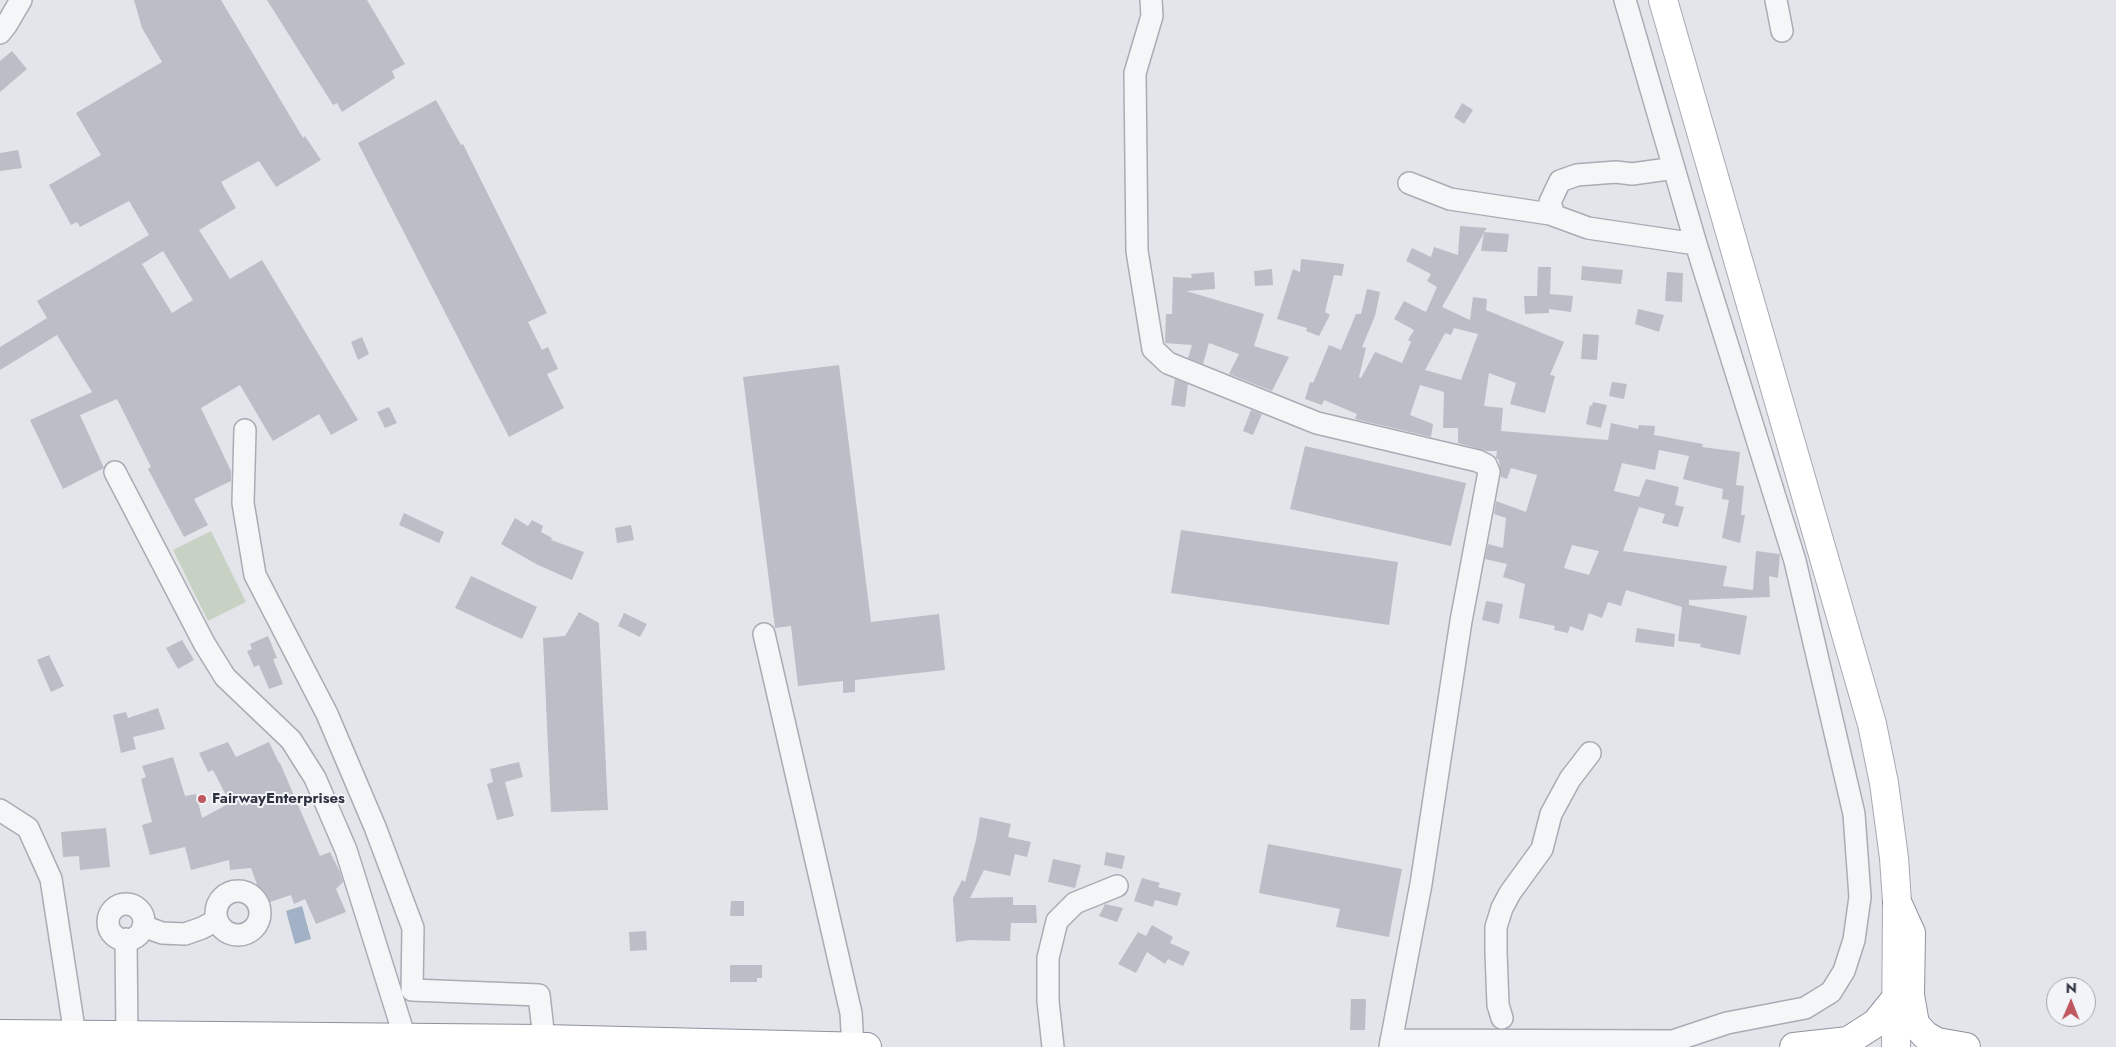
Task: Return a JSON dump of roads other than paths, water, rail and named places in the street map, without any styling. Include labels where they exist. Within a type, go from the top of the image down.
[{"type":"main road","points":[[1663,0],[1872,724],[1890,822],[1897,902],[1896,1047]]},
{"type":"main road","points":[[1897,902],[1911,933],[1910,995],[1915,1024],[1925,1035],[1937,1042],[1966,1047]]},
{"type":"main road","points":[[1794,1047],[1848,1041],[1876,1023],[1897,996]]},
{"type":"main road","points":[[0,1034],[544,1039],[867,1047]]},
{"type":"street","points":[[0,33],[8,24],[21,0]]},
{"type":"street","points":[[1151,0],[1152,16],[1135,73],[1137,251],[1153,349],[1168,363],[1316,423],[1478,461],[1486,464],[1489,472],[1462,621],[1421,884],[1390,1044],[1673,1041],[1727,1023],[1805,1008],[1831,992],[1844,970],[1854,940],[1860,897],[1854,814],[1795,561],[1696,244],[1625,0]]},
{"type":"street","points":[[1776,0],[1782,32]]},
{"type":"street","points":[[1554,215],[1550,202],[1560,181],[1577,175],[1616,172],[1632,174],[1668,169]]},
{"type":"street","points":[[1409,183],[1450,199],[1554,215],[1588,228],[1696,244]]},
{"type":"street","points":[[245,430],[243,503],[255,575],[328,714],[379,836],[413,928],[412,990],[539,995],[544,1039]]},
{"type":"street","points":[[115,472],[204,643],[225,677],[291,740],[315,778],[346,850],[404,1038]]},
{"type":"street","points":[[764,634],[851,1013],[853,1047]]},
{"type":"street","points":[[1502,1018],[1498,1005],[1496,927],[1502,908],[1510,893],[1542,850],[1551,814],[1570,779],[1590,753]]},
{"type":"street","points":[[0,810],[28,828],[50,879],[75,1035]]},
{"type":"street","points":[[1053,1047],[1048,1002],[1048,958],[1057,921],[1075,903],[1117,886]]},
{"type":"street","points":[[126,904],[140,910],[143,918],[143,926],[140,933],[134,938],[126,940],[118,938],[108,926],[108,918],[118,906],[126,904]]},
{"type":"street","points":[[143,926],[162,933],[185,934],[217,920]]},
{"type":"street","points":[[126,940],[127,1036]]},
{"type":"water","points":[[302,906],[311,939],[295,944],[286,911]]},
{"type":"place","name":"FairwayEnterprises","points":[[202,799]]}]
